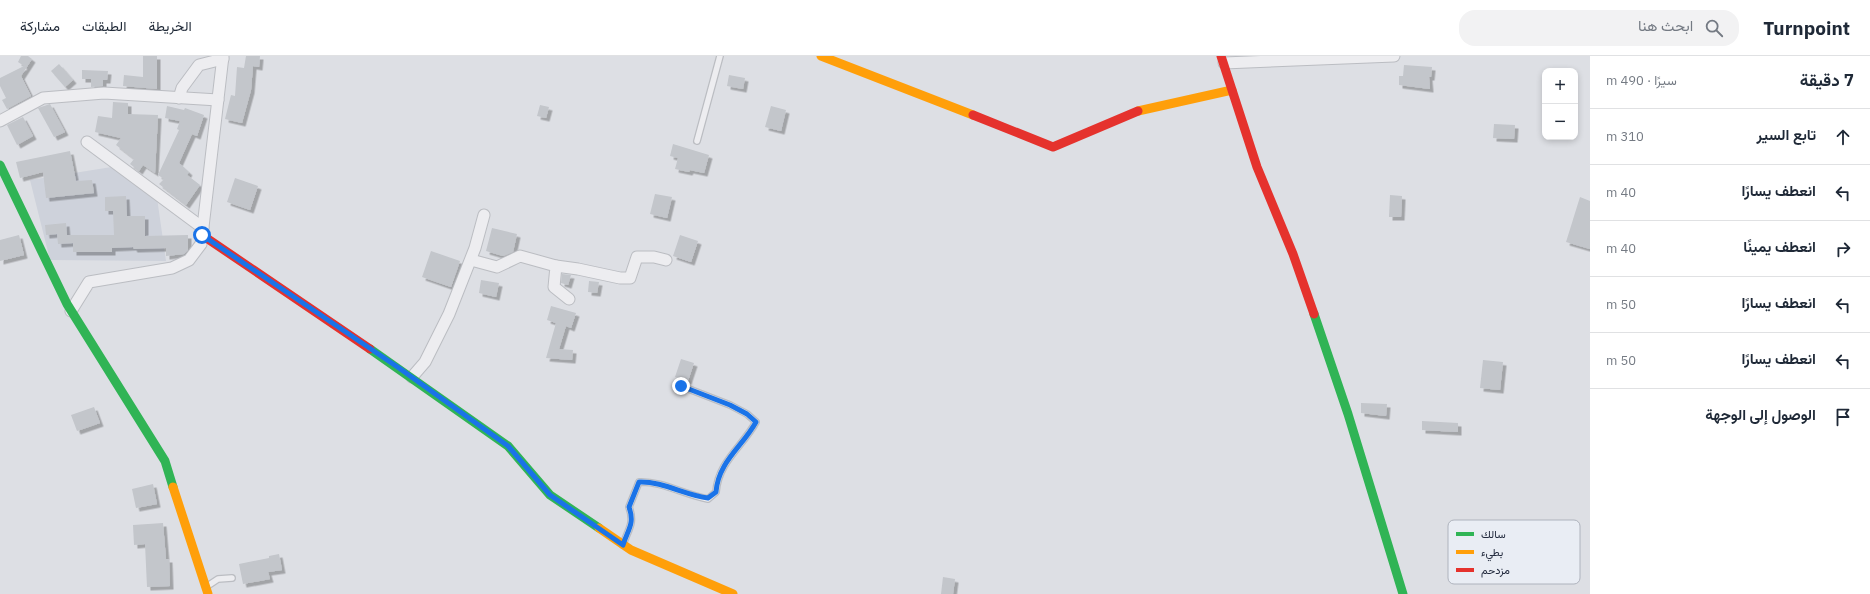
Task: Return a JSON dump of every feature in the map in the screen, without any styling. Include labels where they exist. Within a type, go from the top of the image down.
[{"type":"street","points":[[821,56],[1053,147],[1131,112],[1232,90]]},
{"type":"street","points":[[1394,56],[1222,60],[1257,167],[1293,254],[1348,414],[1403,594]]},
{"type":"street","points":[[71,311],[89,282],[172,268],[189,260],[201,244],[223,57],[199,65],[182,88],[179,98]]},
{"type":"street","points":[[0,121],[42,98],[104,93],[218,100]]},
{"type":"street","points":[[87,142],[202,232],[412,376],[508,446],[550,495],[631,550],[733,594]]},
{"type":"street","points":[[0,164],[71,311],[165,461],[207,590]]},
{"type":"street","points":[[412,376],[425,362],[435,345],[471,260],[484,215]]},
{"type":"street","points":[[471,260],[497,267],[520,256],[556,266],[625,278],[630,278],[637,257],[654,257],[666,260]]},
{"type":"street","points":[[556,266],[554,287],[569,299]]},
{"type":"lane","points":[[697,141],[720,56]]},
{"type":"lane","points":[[623,545],[631,526],[632,517],[629,507],[639,482],[649,482],[695,497],[708,498],[716,492],[716,482],[728,458],[749,435],[756,422],[747,414],[730,405],[681,386]]},
{"type":"lane","points":[[207,590],[218,579],[232,578]]},
{"type":"shaded area","points":[[118,166],[157,198],[166,261],[50,260],[30,180]]},
{"type":"building","points":[[21,56],[28,56],[32,59],[21,76],[31,96],[7,109],[2,100],[6,98],[0,86],[0,78],[24,66],[18,62]]},
{"type":"building","points":[[143,56],[157,56],[157,89],[123,86],[124,75],[143,77]]},
{"type":"building","points":[[246,56],[260,56],[259,67],[253,66],[251,90],[242,123],[225,119],[231,95],[235,96],[237,67],[244,68]]},
{"type":"building","points":[[59,64],[73,80],[65,87],[51,71]]},
{"type":"building","points":[[1404,65],[1432,67],[1431,77],[1429,77],[1430,89],[1399,85],[1399,76],[1403,76]]},
{"type":"building","points":[[82,70],[108,71],[107,80],[103,80],[103,86],[91,87],[91,79],[82,79]]},
{"type":"building","points":[[729,75],[745,78],[743,89],[727,86]]},
{"type":"building","points":[[113,102],[128,103],[128,114],[158,115],[155,173],[143,165],[139,171],[130,164],[134,159],[116,145],[121,138],[95,132],[98,116],[112,118]]},
{"type":"building","points":[[50,104],[65,132],[54,137],[38,108]]},
{"type":"building","points":[[540,105],[549,107],[546,118],[537,116]]},
{"type":"building","points":[[167,106],[184,110],[185,108],[204,115],[197,136],[192,134],[179,163],[189,172],[187,175],[200,185],[186,205],[159,184],[164,179],[158,175],[179,130],[177,129],[180,121],[165,118]]},
{"type":"building","points":[[771,106],[786,110],[781,131],[765,127]]},
{"type":"building","points":[[23,117],[33,136],[17,145],[7,125]]},
{"type":"building","points":[[1494,124],[1515,125],[1514,139],[1493,138]]},
{"type":"building","points":[[673,144],[709,155],[704,173],[675,169],[678,158],[670,156]]},
{"type":"building","points":[[70,151],[76,181],[92,180],[94,193],[46,198],[43,172],[20,178],[16,162]]},
{"type":"building","points":[[235,178],[258,186],[250,210],[227,202]]},
{"type":"building","points":[[655,194],[672,197],[667,218],[650,214]]},
{"type":"building","points":[[1390,195],[1402,196],[1401,217],[1389,217]]},
{"type":"building","points":[[126,196],[127,216],[145,216],[145,236],[188,235],[188,250],[184,254],[166,256],[166,248],[134,249],[133,247],[112,248],[112,252],[73,252],[73,243],[58,244],[57,234],[46,235],[45,225],[66,223],[67,235],[114,235],[113,211],[105,211],[105,197]]},
{"type":"building","points":[[1580,197],[1590,201],[1590,249],[1566,242]]},
{"type":"building","points":[[492,228],[517,234],[513,252],[503,256],[486,251]]},
{"type":"building","points":[[19,235],[24,255],[0,261],[0,240]]},
{"type":"building","points":[[680,235],[698,241],[691,262],[673,256]]},
{"type":"building","points":[[431,251],[460,261],[451,287],[422,277]]},
{"type":"building","points":[[562,274],[571,275],[568,285],[561,283]]},
{"type":"building","points":[[481,280],[499,283],[496,297],[479,293]]},
{"type":"building","points":[[589,281],[599,282],[597,293],[588,292]]},
{"type":"building","points":[[551,306],[576,313],[571,328],[566,326],[559,349],[573,350],[572,360],[546,358],[556,323],[547,320]]},
{"type":"building","points":[[681,359],[694,363],[688,381],[675,377]]},
{"type":"building","points":[[1483,360],[1503,362],[1500,390],[1480,388]]},
{"type":"building","points":[[1361,403],[1387,404],[1386,416],[1361,413]]},
{"type":"building","points":[[94,407],[100,423],[77,431],[71,415]]},
{"type":"building","points":[[1422,421],[1458,423],[1458,432],[1422,430]]},
{"type":"building","points":[[153,484],[157,504],[136,508],[132,489]]},
{"type":"building","points":[[163,523],[166,559],[169,559],[170,586],[147,587],[145,544],[134,545],[133,525]]},
{"type":"building","points":[[279,554],[282,570],[268,572],[270,579],[243,584],[239,564],[269,558],[269,556]]},
{"type":"building","points":[[943,577],[955,579],[953,594],[941,594]]},
{"type":"traffic: fast","points":[[0,165],[67,304],[165,461],[173,487]]},
{"type":"traffic: fast","points":[[1314,314],[1348,414],[1403,594]]},
{"type":"traffic: fast","points":[[370,349],[508,446],[550,495],[599,528]]},
{"type":"traffic: slow","points":[[821,56],[973,115]]},
{"type":"traffic: slow","points":[[1138,111],[1232,90]]},
{"type":"traffic: slow","points":[[173,487],[208,594]]},
{"type":"traffic: slow","points":[[599,528],[631,550],[733,594]]},
{"type":"traffic: jam","points":[[1221,56],[1257,167],[1293,254],[1314,314]]},
{"type":"traffic: jam","points":[[973,115],[1053,147],[1138,111]]},
{"type":"traffic: jam","points":[[202,235],[370,349]]},
{"type":"route","points":[[202,235],[399,368],[508,446],[550,495],[623,545],[631,526],[632,517],[629,507],[639,482],[649,482],[695,497],[708,498],[716,492],[716,482],[728,458],[749,435],[756,422],[747,414],[730,405],[714,400],[705,394],[681,386]]}]
